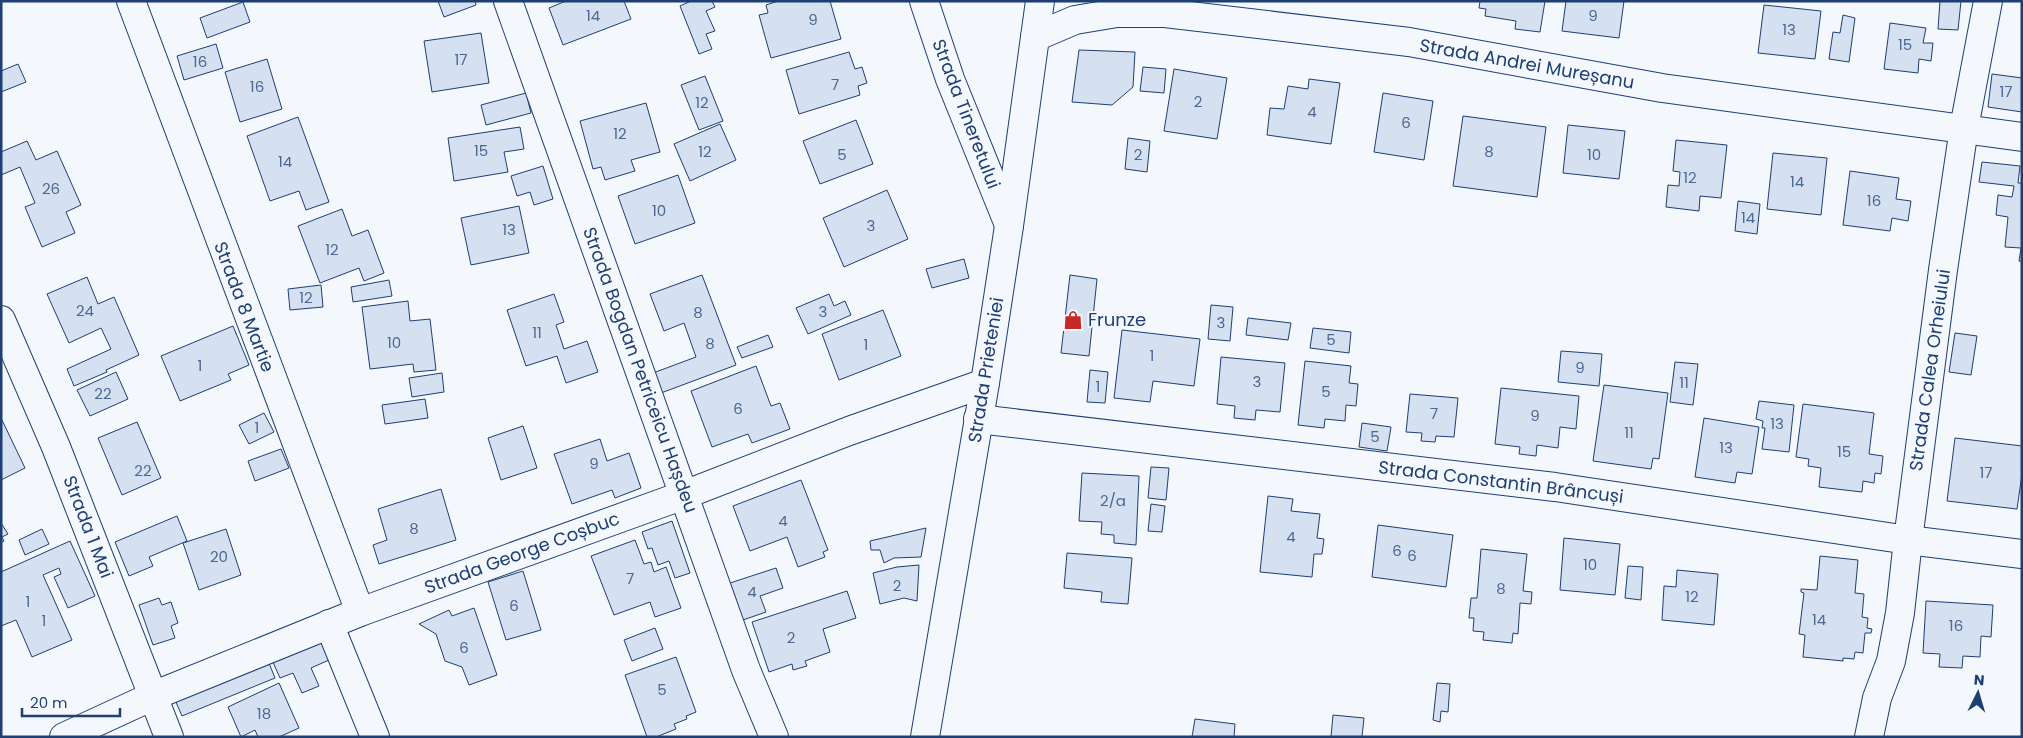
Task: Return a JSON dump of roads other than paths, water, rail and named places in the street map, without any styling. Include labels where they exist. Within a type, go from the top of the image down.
[{"type":"street","name":"Strada 8 Martie","points":[[130,1],[360,612]]},
{"type":"street","name":"Strada Bogdan Petriceicu Hașdeu","points":[[508,1],[746,670],[774,737]]},
{"type":"street","name":"Strada Tineretului","points":[[924,1],[950,79],[1010,226]]},
{"type":"street","name":"Strada Prieteniei","points":[[925,737],[1010,226],[1040,1]]},
{"type":"street","name":"Strada Calea Orheiului","points":[[1869,737],[1876,698],[1891,661],[1900,612],[1908,540],[1964,128],[1988,1]]},
{"type":"street","name":"Strada Andrei Mureșanu","points":[[1035,37],[1075,20],[1117,13],[1165,13],[1409,42],[1662,88],[2022,137]]},
{"type":"street","name":"Strada 1 Mai","points":[[1,320],[56,447],[169,737]]},
{"type":"street","name":"Strada George Coșbuc","points":[[64,737],[154,696],[360,612],[684,495],[849,431],[985,383]]},
{"type":"street","name":"Strada Constantin Brâncuși","points":[[978,419],[1555,487],[1908,540],[2022,554]]},
{"type":"street","points":[[330,624],[375,737]]},
{"type":"place","name":"Frunze","points":[[1073,320]]}]
